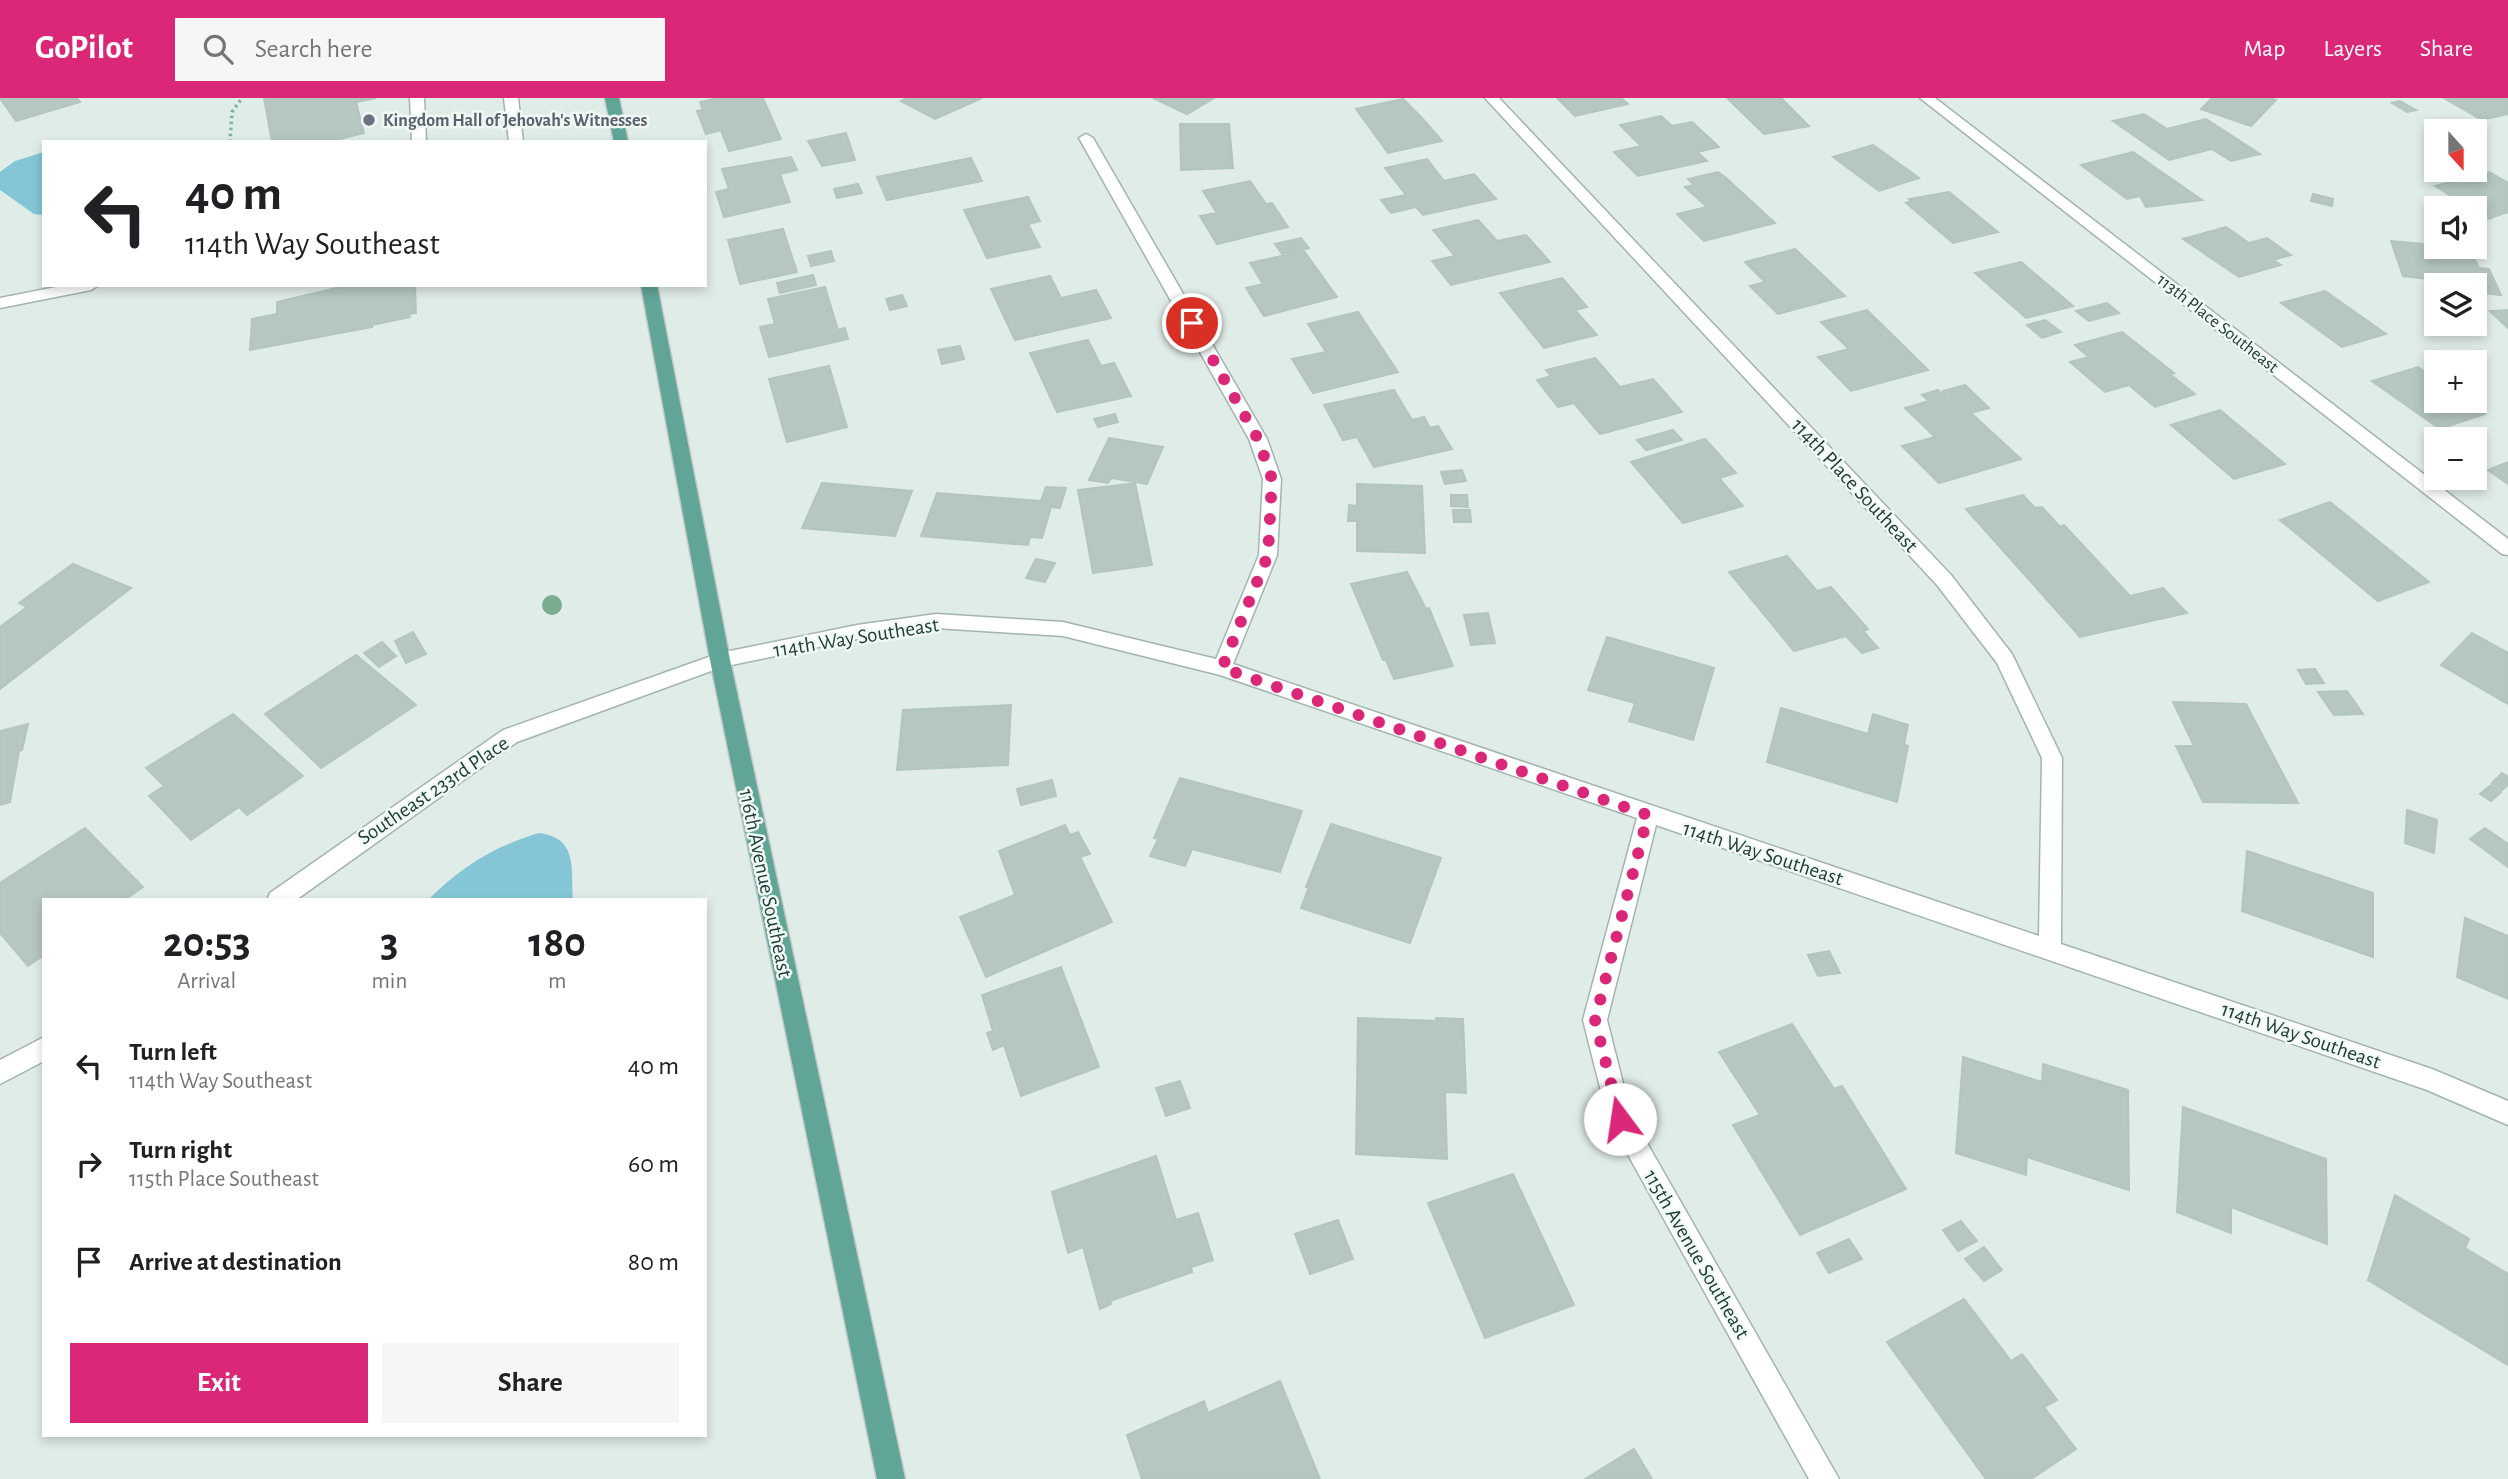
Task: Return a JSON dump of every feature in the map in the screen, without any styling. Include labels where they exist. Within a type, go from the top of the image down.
[{"type":"main road","points":[[612,98],[621,140]]},
{"type":"main road","name":"116th Avenue Southeast","points":[[649,287],[720,660],[891,1479]]},
{"type":"street","points":[[416,98],[419,140]]},
{"type":"street","points":[[511,98],[516,140]]},
{"type":"street","name":"114th Place Southeast","points":[[1492,98],[1944,580],[2005,659],[2052,758],[2050,949]]},
{"type":"street","name":"113th Place Southeast","points":[[1927,98],[2508,549]]},
{"type":"street","points":[[1086,138],[1258,439],[1272,479],[1268,555],[1222,668]]},
{"type":"street","points":[[0,303],[81,287]]},
{"type":"street","name":"114th Way Southeast","points":[[720,660],[857,632],[936,621],[1063,629],[1222,668],[2432,1080],[2508,1113]]},
{"type":"street","name":"Southeast 233rd Place","points":[[281,898],[510,736],[720,660]]},
{"type":"street","name":"115th Avenue Southeast","points":[[1648,815],[1595,1020],[1620,1119],[1825,1479]]},
{"type":"street","points":[[0,1073],[42,1049]]},
{"type":"path","points":[[230,140],[232,112],[242,98]]},
{"type":"water","points":[[42,153],[42,215],[34,214],[0,190],[0,172],[15,161]]},
{"type":"water","points":[[539,833],[560,841],[570,856],[573,898],[430,898],[454,877],[508,844]]},
{"type":"building","points":[[0,98],[77,98],[80,102],[16,121]]},
{"type":"building","points":[[264,98],[376,98],[356,102],[364,133],[335,140],[272,140]]},
{"type":"building","points":[[719,98],[763,98],[781,139],[729,151],[721,130],[706,134],[697,111],[703,110],[700,102]]},
{"type":"building","points":[[908,98],[982,98],[935,119],[901,101]]},
{"type":"building","points":[[1153,98],[1214,98],[1187,114]]},
{"type":"building","points":[[1557,98],[1621,98],[1628,104],[1575,116]]},
{"type":"building","points":[[1781,98],[1809,126],[1764,134],[1728,99]]},
{"type":"building","points":[[2212,98],[2276,100],[2251,126],[2201,109]]},
{"type":"building","points":[[2444,98],[2508,98],[2508,114],[2480,119]]},
{"type":"building","points":[[1403,99],[1442,141],[1388,153],[1356,109]]},
{"type":"building","points":[[2400,101],[2416,110],[2407,112],[2392,103]]},
{"type":"building","points":[[2144,114],[2167,129],[2206,119],[2260,154],[2231,161],[2212,149],[2169,160],[2113,121]]},
{"type":"building","points":[[1661,116],[1672,126],[1692,122],[1719,147],[1697,152],[1707,161],[1638,176],[1614,152],[1641,146],[1620,125]]},
{"type":"building","points":[[1180,124],[1229,124],[1233,168],[1181,170]]},
{"type":"building","points":[[846,133],[855,160],[822,166],[808,141]]},
{"type":"building","points":[[1873,145],[1919,178],[1879,191],[1833,157]]},
{"type":"building","points":[[2133,152],[2202,200],[2146,207],[2140,196],[2127,199],[2081,165]]},
{"type":"building","points":[[791,157],[797,170],[780,174],[790,202],[724,217],[716,192],[729,189],[722,169]]},
{"type":"building","points":[[971,158],[982,181],[887,200],[877,177]]},
{"type":"building","points":[[1427,159],[1444,181],[1474,174],[1496,199],[1423,215],[1416,207],[1391,213],[1381,200],[1406,195],[1385,168]]},
{"type":"building","points":[[1718,172],[1775,223],[1704,241],[1677,214],[1707,207],[1685,187],[1694,185],[1688,179]]},
{"type":"building","points":[[2489,172],[2508,183],[2508,212],[2488,219],[2487,196],[2451,196],[2435,186],[2452,182],[2487,182]]},
{"type":"building","points":[[1250,181],[1266,204],[1272,203],[1288,227],[1217,244],[1200,216],[1217,213],[1203,191]]},
{"type":"building","points":[[858,184],[862,193],[837,198],[834,189]]},
{"type":"building","points":[[1949,192],[1998,232],[1953,243],[1906,203],[1912,201],[1909,199]]},
{"type":"building","points":[[2313,194],[2333,199],[2332,206],[2311,201]]},
{"type":"building","points":[[1028,197],[1040,221],[1028,224],[1040,247],[987,258],[964,210]]},
{"type":"building","points":[[1478,220],[1497,241],[1526,235],[1550,262],[1451,285],[1432,261],[1455,256],[1433,230]]},
{"type":"building","points":[[2226,227],[2249,243],[2267,238],[2291,255],[2273,260],[2281,265],[2239,277],[2183,239]]},
{"type":"building","points":[[783,229],[797,272],[740,284],[728,240]]},
{"type":"building","points":[[1301,238],[1309,248],[1282,254],[1275,244]]},
{"type":"building","points":[[2391,241],[2424,244],[2424,259],[2474,259],[2479,268],[2489,269],[2501,295],[2487,293],[2487,273],[2424,273],[2424,279],[2403,276]]},
{"type":"building","points":[[1795,249],[1845,296],[1778,314],[1750,286],[1765,282],[1745,262]]},
{"type":"building","points":[[831,251],[834,261],[811,266],[808,256]]},
{"type":"building","points":[[1304,251],[1337,297],[1264,316],[1246,288],[1263,284],[1250,263]]},
{"type":"building","points":[[2021,262],[2073,306],[2026,318],[1975,273]]},
{"type":"building","points":[[813,275],[816,285],[780,293],[777,283]]},
{"type":"building","points":[[1050,276],[1061,298],[1096,290],[1111,318],[1015,340],[991,289]]},
{"type":"building","points":[[1562,278],[1587,307],[1575,310],[1597,335],[1544,348],[1500,293]]},
{"type":"building","points":[[341,287],[415,287],[416,313],[372,327],[250,350],[252,319],[277,314],[277,302]]},
{"type":"building","points":[[825,287],[838,330],[845,328],[848,339],[769,357],[760,327],[775,324],[768,299]]},
{"type":"building","points":[[2325,291],[2386,334],[2342,347],[2281,303]]},
{"type":"building","points":[[902,295],[907,306],[890,310],[886,299]]},
{"type":"building","points":[[2107,303],[2119,313],[2089,321],[2076,311]]},
{"type":"building","points":[[1867,310],[1928,370],[1851,391],[1818,357],[1849,349],[1821,322]]},
{"type":"building","points":[[2508,310],[2508,328],[2490,311]]},
{"type":"building","points":[[1358,312],[1398,372],[1313,393],[1292,359],[1326,352],[1308,324]]},
{"type":"building","points":[[2045,320],[2061,332],[2042,338],[2027,325]]},
{"type":"building","points":[[2122,332],[2174,373],[2170,374],[2195,394],[2155,407],[2129,385],[2105,392],[2070,362],[2089,357],[2075,345]]},
{"type":"building","points":[[1088,340],[1101,366],[1114,363],[1131,396],[1057,412],[1030,353]]},
{"type":"building","points":[[960,346],[964,359],[942,364],[938,350]]},
{"type":"building","points":[[1595,358],[1620,387],[1653,379],[1682,412],[1600,434],[1574,403],[1558,407],[1537,380],[1551,376],[1546,370]]},
{"type":"building","points":[[829,366],[847,427],[787,442],[769,379]]},
{"type":"building","points":[[2418,367],[2424,371],[2424,413],[2485,414],[2446,427],[2437,427],[2372,381]]},
{"type":"building","points":[[1965,385],[1989,408],[1971,413],[2021,459],[1939,483],[1902,446],[1935,437],[1905,408],[1929,401],[1922,395],[1938,390],[1945,397],[1943,391]]},
{"type":"building","points":[[1394,390],[1412,420],[1424,417],[1430,428],[1438,426],[1452,449],[1374,467],[1357,437],[1343,440],[1324,405]]},
{"type":"building","points":[[2220,410],[2285,464],[2234,479],[2171,425]]},
{"type":"building","points":[[1115,414],[1118,422],[1098,427],[1094,419]]},
{"type":"building","points":[[1673,430],[1682,440],[1646,450],[1637,440]]},
{"type":"building","points":[[1109,438],[1163,447],[1147,484],[1111,478],[1108,483],[1089,480]]},
{"type":"building","points":[[1705,439],[1736,473],[1719,478],[1743,506],[1683,523],[1631,462]]},
{"type":"building","points":[[2508,462],[2508,484],[2488,470]]},
{"type":"building","points":[[1462,470],[1466,481],[1445,484],[1441,472]]},
{"type":"building","points":[[822,483],[912,491],[895,536],[802,528]]},
{"type":"building","points":[[1135,483],[1152,565],[1093,573],[1078,490]]},
{"type":"building","points":[[1357,484],[1422,486],[1425,553],[1357,551],[1357,521],[1348,521],[1349,505],[1357,506]]},
{"type":"building","points":[[1046,487],[1066,488],[1060,508],[1051,507],[1042,538],[1030,537],[1028,545],[921,536],[937,493],[1041,501]]},
{"type":"building","points":[[1451,495],[1467,495],[1468,507],[1451,506]]},
{"type":"building","points":[[2023,495],[2035,508],[2042,507],[2060,527],[2064,525],[2130,596],[2163,588],[2187,613],[2080,637],[1966,509]]},
{"type":"building","points":[[2330,502],[2429,582],[2378,601],[2280,520]]},
{"type":"building","points":[[1453,510],[1470,510],[1471,522],[1454,522]]},
{"type":"building","points":[[1787,556],[1817,591],[1831,587],[1868,629],[1863,631],[1878,648],[1862,653],[1846,636],[1794,651],[1729,572]]},
{"type":"building","points":[[1036,559],[1055,563],[1045,582],[1026,578]]},
{"type":"building","points":[[73,564],[131,588],[0,689],[0,627],[27,607],[19,603]]},
{"type":"building","points":[[1407,572],[1426,609],[1429,608],[1453,666],[1394,679],[1386,660],[1383,660],[1351,584]]},
{"type":"building","points":[[1488,613],[1495,643],[1471,645],[1464,615]]},
{"type":"building","points":[[413,632],[426,654],[406,663],[395,641]]},
{"type":"building","points":[[2472,633],[2508,653],[2508,704],[2441,665]]},
{"type":"building","points":[[1607,637],[1714,668],[1693,740],[1629,721],[1635,703],[1588,690]]},
{"type":"building","points":[[382,642],[396,656],[379,667],[364,653]]},
{"type":"building","points":[[356,655],[416,705],[321,768],[265,714]]},
{"type":"building","points":[[2315,669],[2324,683],[2306,684],[2298,670]]},
{"type":"building","points":[[2347,691],[2363,714],[2334,715],[2318,692]]},
{"type":"building","points":[[2173,702],[2246,704],[2298,803],[2203,802],[2176,746],[2194,746]]},
{"type":"building","points":[[1011,705],[1008,765],[897,770],[903,710]]},
{"type":"building","points":[[1781,708],[1868,734],[1873,714],[1908,725],[1904,744],[1908,746],[1897,802],[1767,762]]},
{"type":"building","points":[[233,714],[303,776],[247,815],[239,807],[191,840],[149,796],[164,786],[146,768]]},
{"type":"building","points":[[28,724],[22,750],[19,751],[10,802],[0,805],[0,731]]},
{"type":"building","points":[[2502,773],[2508,777],[2508,785],[2502,790],[2492,783]]},
{"type":"building","points":[[1180,778],[1302,811],[1280,872],[1192,849],[1185,866],[1150,856],[1158,839],[1154,838]]},
{"type":"building","points":[[1052,780],[1056,796],[1021,805],[1017,789]]},
{"type":"building","points":[[2491,785],[2501,792],[2491,801],[2480,794]]},
{"type":"building","points":[[2407,810],[2437,820],[2434,853],[2405,843]]},
{"type":"building","points":[[1331,824],[1441,858],[1410,943],[1301,908],[1309,887],[1306,887]]},
{"type":"building","points":[[1065,825],[1070,835],[1078,832],[1090,854],[1080,857],[1112,922],[986,977],[960,917],[1015,895],[999,851]]},
{"type":"building","points":[[85,828],[143,887],[127,898],[42,898],[42,956],[28,966],[0,933],[0,883]]},
{"type":"building","points":[[2485,828],[2508,844],[2508,867],[2470,839]]},
{"type":"building","points":[[2247,851],[2373,893],[2373,957],[2242,911]]},
{"type":"building","points":[[2465,918],[2508,936],[2508,999],[2457,977]]},
{"type":"building","points":[[1829,951],[1840,973],[1818,976],[1808,955]]},
{"type":"building","points":[[1061,967],[1099,1067],[1021,1096],[1004,1045],[993,1050],[987,1033],[993,1031],[982,995]]},
{"type":"building","points":[[1358,1018],[1437,1021],[1436,1018],[1463,1019],[1466,1093],[1445,1092],[1447,1159],[1356,1154]]},
{"type":"building","points":[[1792,1024],[1834,1089],[1842,1086],[1906,1189],[1800,1235],[1733,1125],[1760,1115],[1719,1052]]},
{"type":"building","points":[[1963,1057],[2042,1082],[2043,1064],[2128,1090],[2129,1190],[2027,1157],[2026,1175],[1956,1153]]},
{"type":"building","points":[[1180,1081],[1190,1108],[1166,1116],[1156,1088]]},
{"type":"building","points":[[2183,1107],[2326,1159],[2327,1244],[2231,1207],[2231,1233],[2177,1212]]},
{"type":"building","points":[[1156,1156],[1176,1220],[1198,1213],[1213,1260],[1191,1267],[1192,1272],[1110,1301],[1111,1304],[1100,1309],[1083,1247],[1068,1253],[1052,1192]]},
{"type":"building","points":[[1513,1174],[1574,1305],[1485,1338],[1428,1203]]},
{"type":"building","points":[[2395,1195],[2469,1239],[2465,1248],[2508,1274],[2508,1365],[2368,1280]]},
{"type":"building","points":[[1338,1220],[1353,1259],[1310,1274],[1295,1234]]},
{"type":"building","points":[[1961,1221],[1977,1241],[1958,1251],[1943,1230]]},
{"type":"building","points":[[1849,1239],[1862,1259],[1829,1273],[1817,1253]]},
{"type":"building","points":[[1984,1247],[2002,1270],[1984,1281],[1965,1259]]},
{"type":"building","points":[[1964,1299],[2011,1361],[2022,1354],[2057,1400],[2044,1407],[2076,1449],[2031,1479],[1986,1479],[1887,1342]]},
{"type":"building","points":[[1280,1381],[1320,1479],[1142,1479],[1127,1435],[1204,1401],[1208,1413]]},
{"type":"building","points":[[1634,1449],[1652,1479],[1585,1479]]},
{"type":"place","name":"Kingdom Hall of Jehovah's Witnesses","points":[[369,120]]},
{"type":"route","points":[[1192,323],[1258,439],[1272,479],[1272,519],[1268,555],[1222,668],[1648,815],[1595,1020],[1620,1119]]}]
